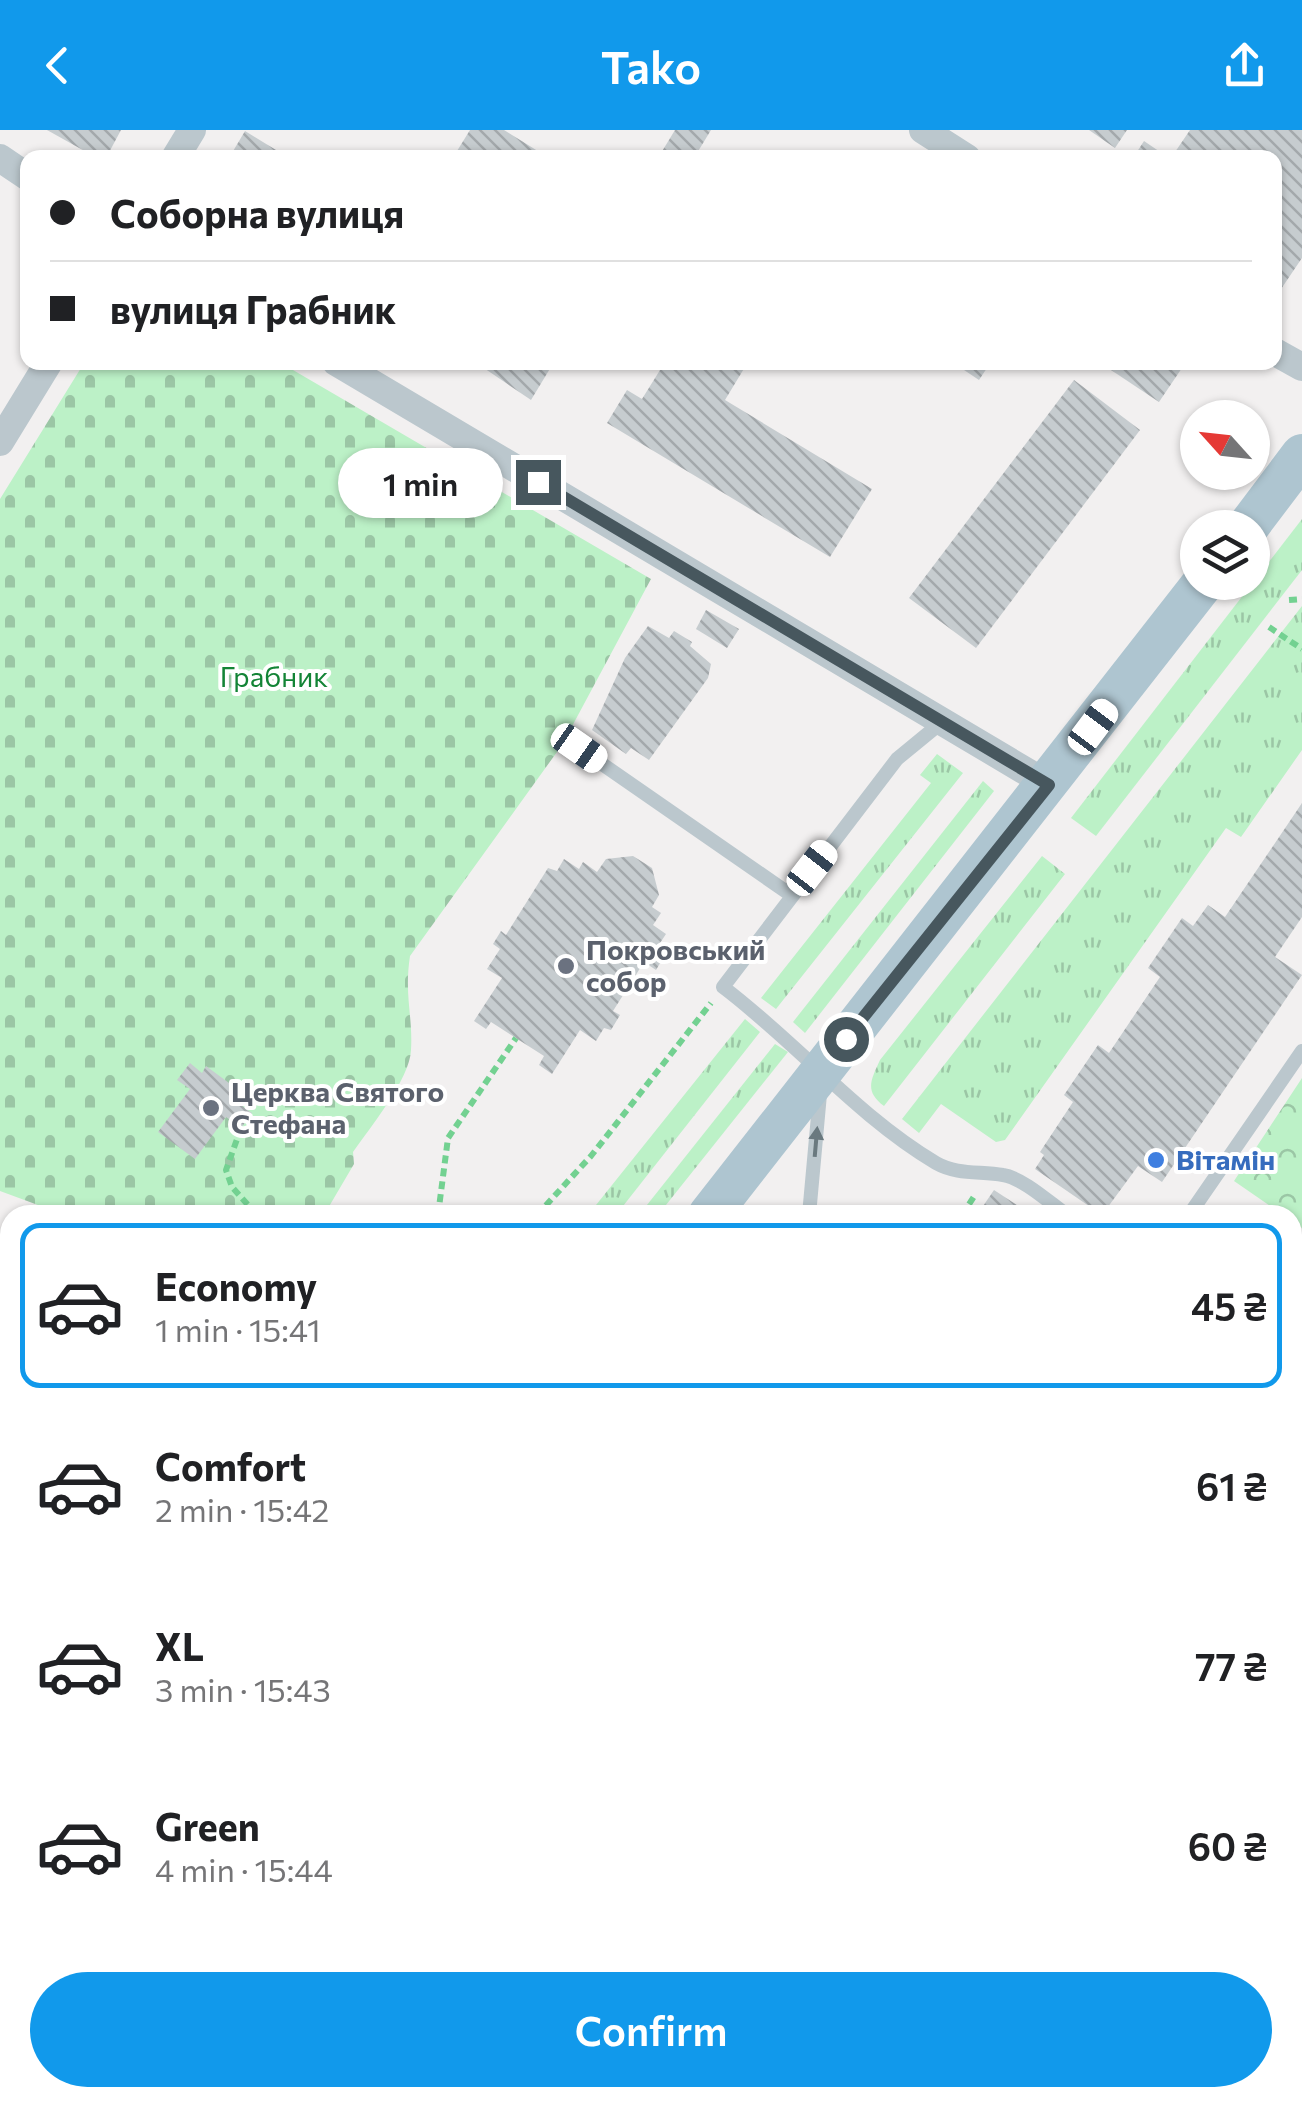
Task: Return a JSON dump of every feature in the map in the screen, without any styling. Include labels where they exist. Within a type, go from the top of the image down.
[{"type":"main road","points":[[1260,510],[1302,455]]},
{"type":"main road","points":[[717,1205],[1190,600]]},
{"type":"street","points":[[923,130],[954,150]]},
{"type":"street","points":[[0,442],[44,370]]},
{"type":"street","points":[[349,370],[1049,785]]},
{"type":"lane","points":[[942,722],[897,758],[723,988],[822,1068],[881,1124],[939,1165],[969,1173],[1005,1174],[1052,1205]]},
{"type":"lane","points":[[579,748],[792,896]]},
{"type":"lane","points":[[1196,1205],[1302,1050]]},
{"type":"lane","points":[[810,1205],[822,1068]]},
{"type":"path","points":[[1289,600],[1302,599]]},
{"type":"path","points":[[1268,627],[1302,649]]},
{"type":"path","points":[[547,1205],[591,1156],[723,988]]},
{"type":"path","points":[[439,1205],[448,1138],[516,1038]]},
{"type":"path","points":[[242,1128],[226,1170],[232,1187],[248,1205]]},
{"type":"green space","name":"Грабник","points":[[80,370],[293,370],[651,579],[562,745],[410,956],[409,1062],[388,1103],[353,1152],[354,1164],[330,1205],[38,1205],[0,1191],[0,499]]},
{"type":"green space","points":[[1302,519],[1302,570],[1096,836],[1071,818],[1239,600],[1270,600],[1270,560]]},
{"type":"green space","points":[[1302,606],[1302,750],[1241,837],[1226,828],[1005,1140],[996,1142],[941,1104],[919,1133],[902,1119]]},
{"type":"green space","points":[[937,754],[963,773],[776,1009],[761,998],[931,783],[920,775]]},
{"type":"green space","points":[[983,781],[994,791],[805,1033],[793,1022]]},
{"type":"green space","points":[[1042,856],[1065,874],[884,1106],[872,1090],[880,1060]]},
{"type":"green space","points":[[745,1019],[760,1032],[624,1205],[596,1205]]},
{"type":"green space","points":[[775,1044],[788,1052],[666,1205],[647,1205]]},
{"type":"green space","points":[[1302,1078],[1302,1205],[1269,1205],[1234,1181]]},
{"type":"building","points":[[47,130],[121,130],[110,150],[83,150]]},
{"type":"building","points":[[470,130],[504,130],[536,150],[458,150]]},
{"type":"building","points":[[675,130],[711,130],[699,150],[663,150]]},
{"type":"building","points":[[1089,130],[1127,130],[1115,148]]},
{"type":"building","points":[[1190,130],[1302,130],[1302,258],[1282,288],[1282,150],[1176,150]]},
{"type":"building","points":[[245,131],[276,150],[234,150]]},
{"type":"building","points":[[1144,141],[1157,150],[1138,150]]},
{"type":"building","points":[[487,370],[549,370],[531,400]]},
{"type":"building","points":[[660,370],[743,370],[725,400],[872,489],[830,557],[607,423],[627,390],[642,399]]},
{"type":"building","points":[[964,370],[986,370],[979,380]]},
{"type":"building","points":[[1111,370],[1181,370],[1159,402]]},
{"type":"building","points":[[1074,380],[1140,430],[976,648],[909,598]]},
{"type":"building","points":[[706,610],[739,629],[727,648],[696,629]]},
{"type":"building","points":[[648,626],[669,638],[674,631],[692,642],[690,646],[711,664],[708,678],[649,760],[631,748],[626,754],[592,730],[625,658]]},
{"type":"building","points":[[1302,803],[1302,917],[1275,957],[1302,975],[1162,1182],[1138,1166],[1109,1205],[1087,1205],[1035,1169],[1044,1155],[1040,1152],[1073,1102],[1064,1095],[1098,1045],[1109,1053],[1160,977],[1148,968],[1182,918],[1193,926],[1208,905],[1225,917]]},
{"type":"building","name":"Покровський собор","points":[[633,856],[652,868],[659,895],[652,907],[661,913],[653,925],[666,934],[656,949],[665,955],[656,970],[644,962],[613,1011],[620,1015],[611,1030],[604,1028],[596,1041],[580,1030],[552,1074],[539,1065],[544,1056],[491,1022],[486,1029],[474,1021],[502,978],[487,969],[500,949],[493,944],[501,931],[506,935],[548,868],[557,871],[564,859],[579,869],[583,862],[597,872],[606,859]]},
{"type":"building","name":"Церква Святого Стефана","points":[[190,1063],[202,1073],[206,1066],[244,1094],[238,1103],[252,1113],[241,1128],[226,1117],[195,1159],[158,1132],[190,1089],[177,1080]]},
{"type":"building","points":[[994,1190],[1017,1205],[984,1205]]},
{"type":"place","name":"Покровський собор","points":[[566,966]]},
{"type":"place","name":"Церква Святого Стефана","points":[[211,1108]]},
{"type":"place","name":"Вітамін","points":[[1156,1160]]},
{"type":"route","points":[[538,482],[1049,785],[846,1039]]}]
